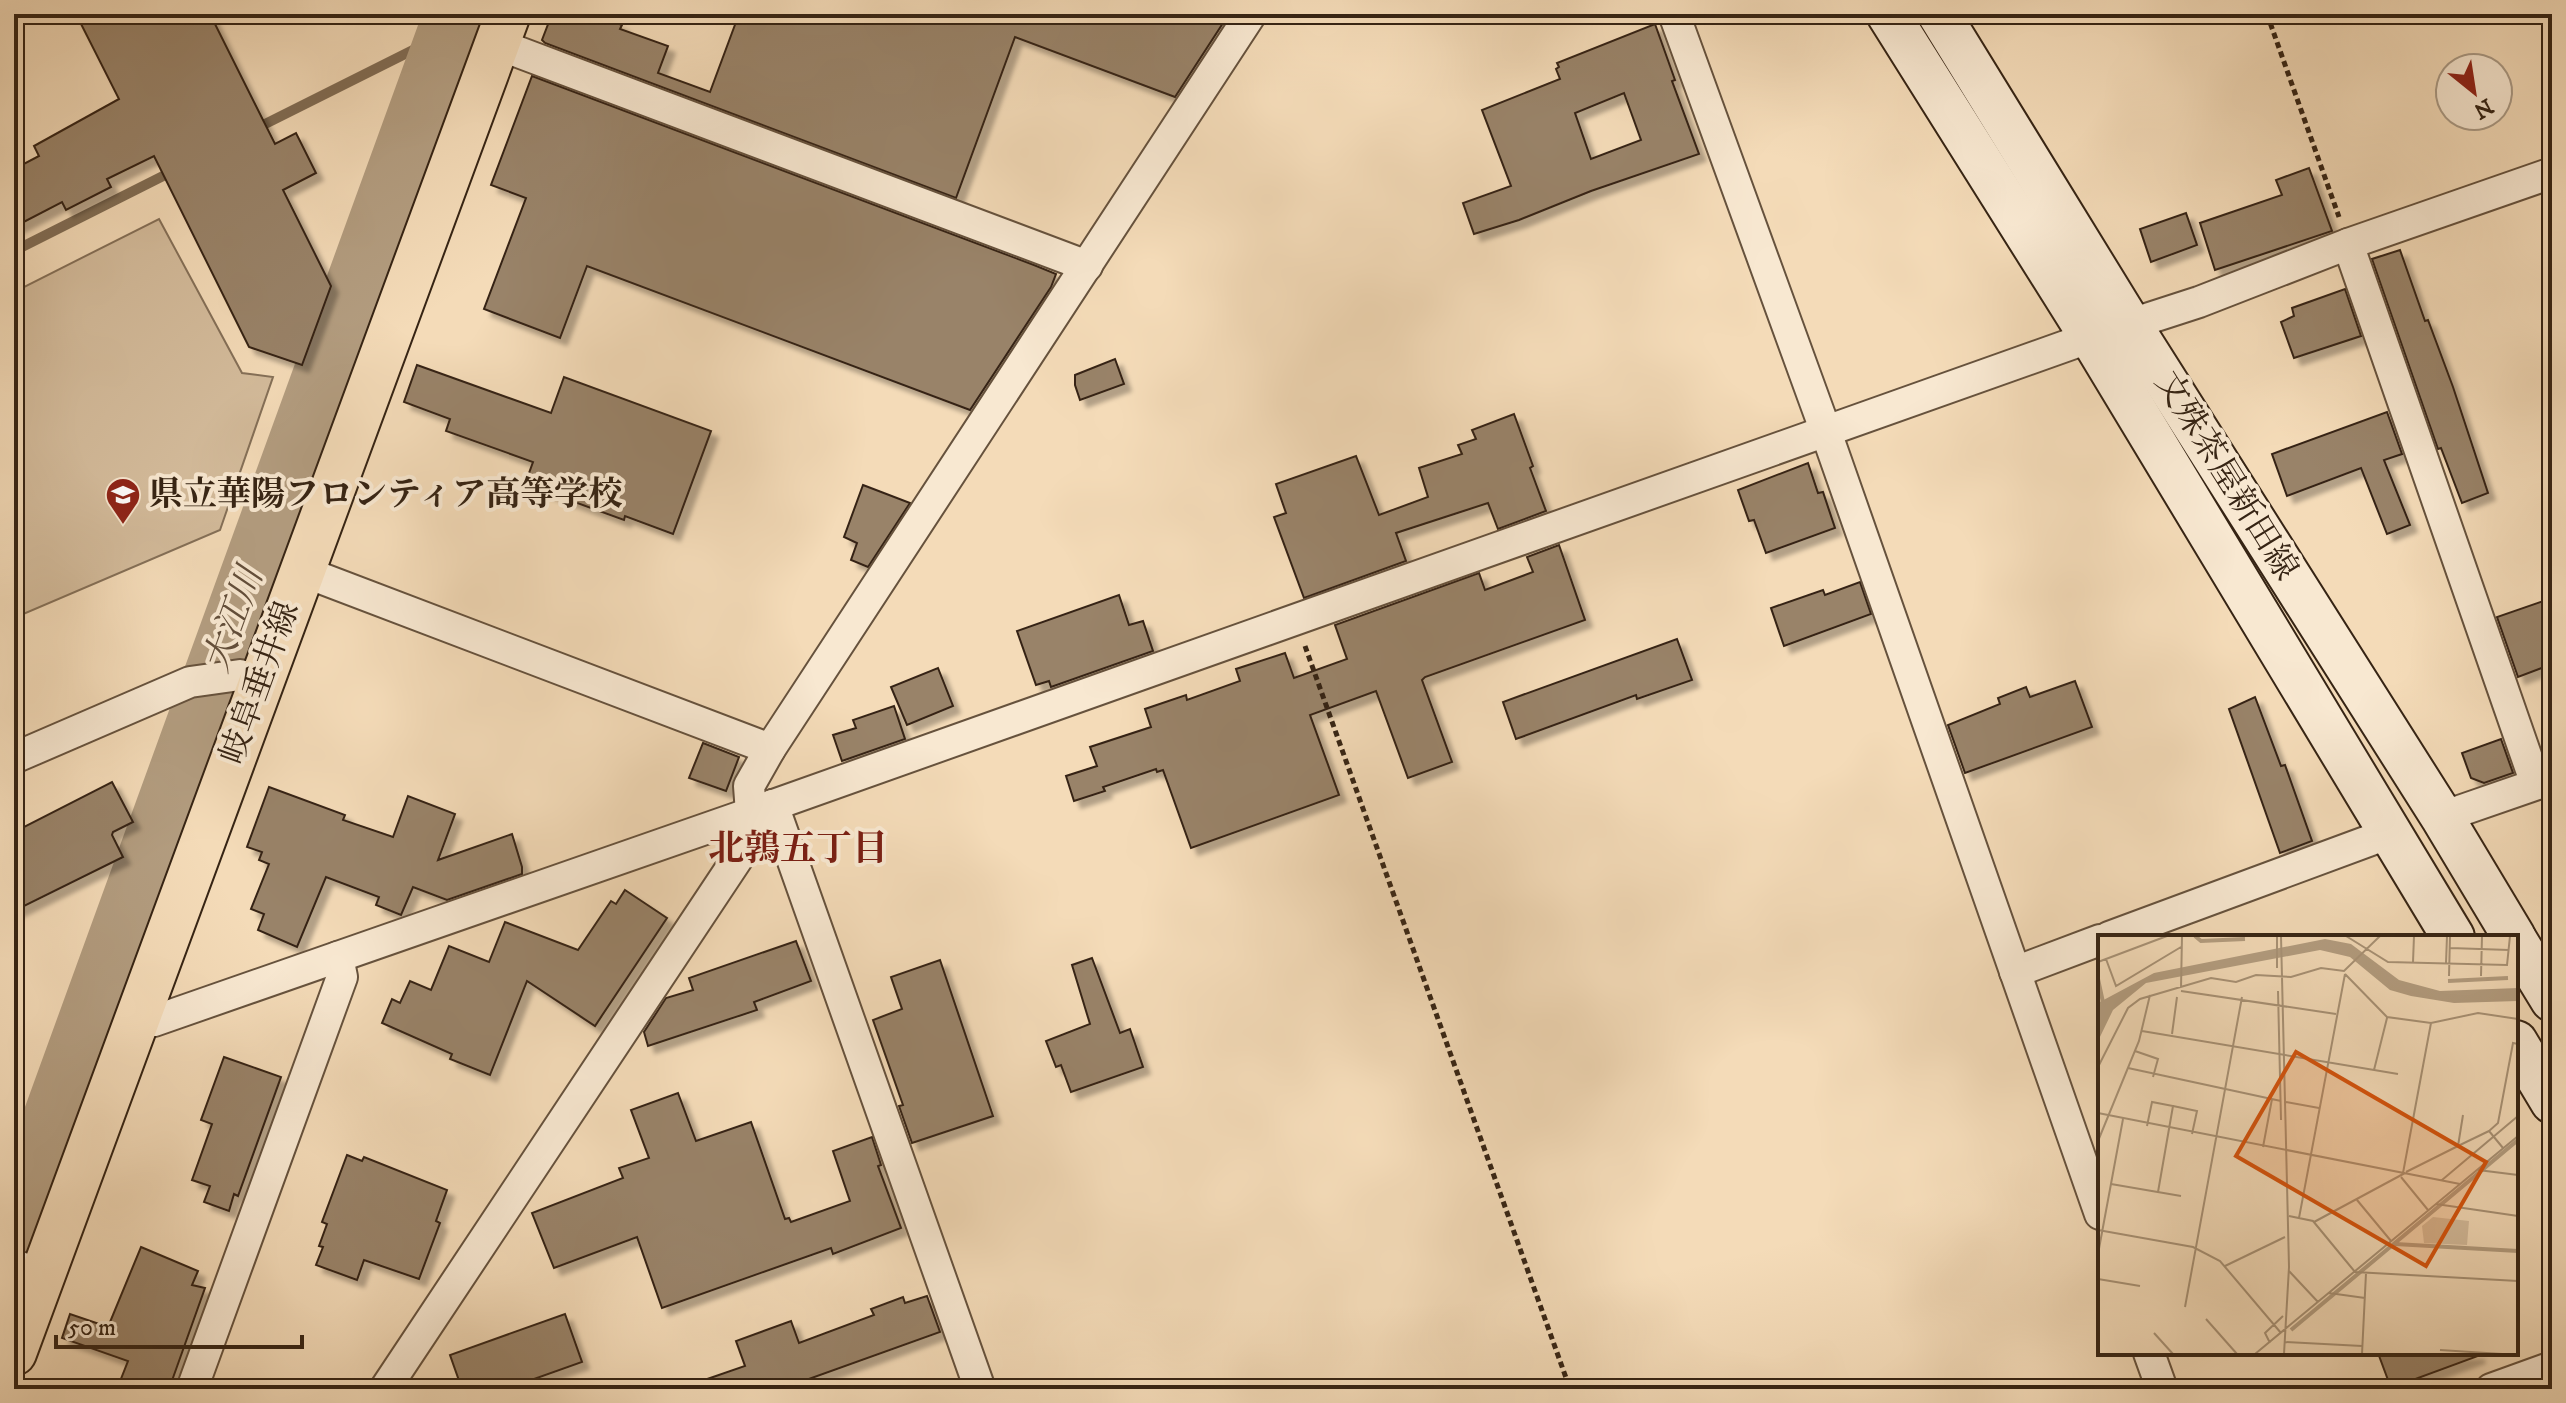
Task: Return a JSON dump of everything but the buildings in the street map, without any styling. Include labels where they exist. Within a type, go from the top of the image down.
[{"type":"main road","name":"文殊茶屋新田線","points":[[1888,14],[2091,337],[2452,935]]},
{"type":"main road","name":"文殊茶屋新田線","points":[[1939,14],[2129,323],[2442,817],[2513,935]]},
{"type":"main road","name":"岐阜垂井線","points":[[14,1353],[25,1268],[135,1020],[251,678],[302,571],[503,29]]},
{"type":"main road","name":"文殊茶屋新田線","points":[[2518,944],[2552,1000]]},
{"type":"main road","points":[[2518,1045],[2552,1102]]},
{"type":"street","points":[[980,1389],[762,809],[749,786],[770,749],[1251,14]]},
{"type":"street","points":[[1674,14],[1826,432],[2098,1208]]},
{"type":"street","points":[[503,29],[1087,266]]},
{"type":"street","points":[[135,1020],[154,1021],[762,809],[2129,323],[2199,302],[2348,244],[2552,173]]},
{"type":"street","points":[[2348,244],[2544,781],[2442,817]]},
{"type":"street","points":[[302,571],[770,749]]},
{"type":"street","points":[[14,758],[190,682],[251,678]]},
{"type":"street","points":[[385,1389],[762,809]]},
{"type":"street","points":[[2114,935],[2390,833]]},
{"type":"street","points":[[2015,972],[2098,941]]},
{"type":"street","points":[[192,1389],[342,977],[338,957]]},
{"type":"street","points":[[2150,1355],[2162,1389]]},
{"type":"street","points":[[2491,1389],[2552,1367]]},
{"type":"path","points":[[2267,14],[2348,244]]},
{"type":"path","points":[[1295,618],[1570,1389]]},
{"type":"shaded area","name":"県立華陽フロンティア高等学校","points":[[159,219],[242,373],[273,377],[220,530],[14,618],[14,292]]},
{"type":"waterway","name":"大江川","points":[[14,1225],[454,14]]},
{"type":"waterway","points":[[255,129],[447,33]]},
{"type":"waterway","points":[[14,251],[173,171]]},
{"type":"place","name":"県立華陽フロンティア高等学校","points":[[123,526]]},
{"type":"district","name":"北鶉五丁目","points":[[798,849]]}]
